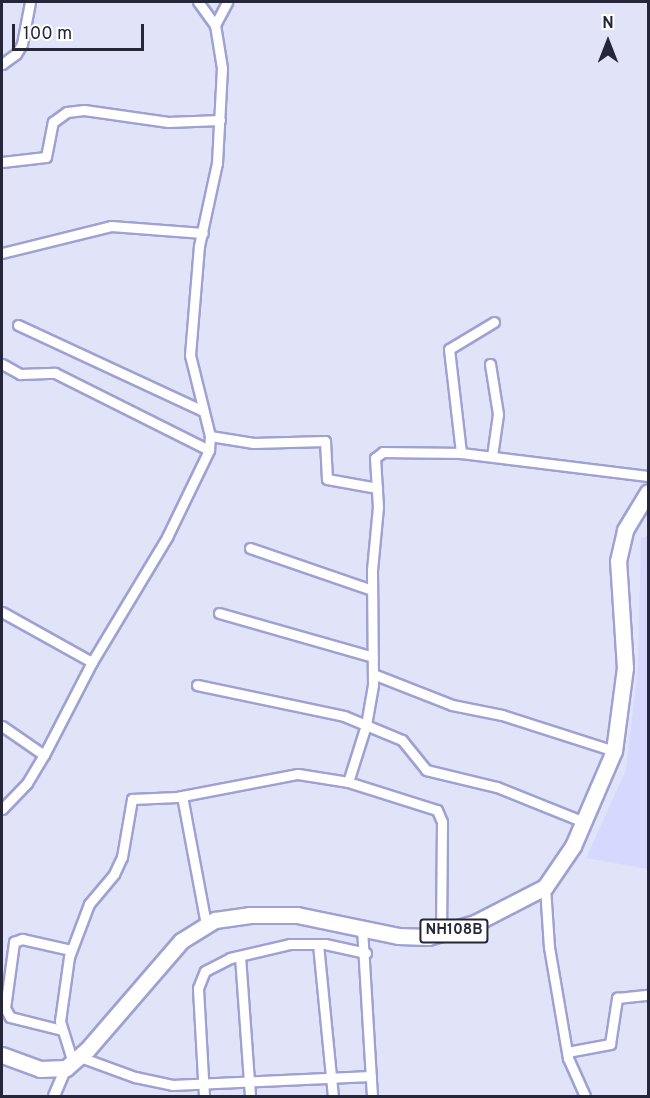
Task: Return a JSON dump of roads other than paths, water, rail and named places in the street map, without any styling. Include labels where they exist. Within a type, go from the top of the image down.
[{"type":"highway","name":"NH108B","points":[[73,1063],[181,941],[206,924],[230,917],[273,914],[414,938],[441,935],[494,915],[545,887],[562,865],[584,822],[614,752],[625,668],[618,561],[625,530],[648,492]]},
{"type":"highway","points":[[2,1055],[40,1069],[73,1063]]},
{"type":"street","points":[[2,64],[16,54],[22,44],[30,2]]},
{"type":"street","points":[[215,25],[227,2]]},
{"type":"street","points":[[2,809],[27,783],[44,755],[92,662],[157,556],[209,450],[210,436],[190,355],[203,233],[211,203],[220,120],[222,68],[215,25],[202,3]]},
{"type":"street","points":[[2,162],[46,157],[53,122],[67,112],[84,110],[168,122],[220,120]]},
{"type":"street","points":[[2,253],[111,226],[203,233]]},
{"type":"street","points":[[461,453],[449,349],[494,322]]},
{"type":"street","points":[[18,325],[203,411]]},
{"type":"street","points":[[2,364],[20,374],[55,373],[209,450]]},
{"type":"street","points":[[490,364],[498,414],[492,456]]},
{"type":"street","points":[[210,436],[253,443],[325,441],[327,479],[377,488]]},
{"type":"street","points":[[348,782],[366,725],[373,674],[372,590],[377,488],[374,462],[377,454],[461,453],[648,476]]},
{"type":"street","points":[[250,549],[372,590]]},
{"type":"street","points":[[2,612],[92,662]]},
{"type":"street","points":[[219,613],[373,657]]},
{"type":"street","points":[[373,674],[452,705],[502,715],[614,752]]},
{"type":"street","points":[[197,686],[330,712],[366,725],[409,745],[426,770],[497,787],[584,822]]},
{"type":"street","points":[[2,726],[44,755]]},
{"type":"street","points":[[54,1096],[73,1063],[62,1030],[60,1007],[71,950],[89,904],[114,874],[122,857],[132,799],[182,796],[285,774],[348,782],[441,814],[441,935]]},
{"type":"street","points":[[182,796],[206,924]]},
{"type":"street","points":[[545,887],[549,947],[567,1052],[585,1096]]},
{"type":"street","points":[[362,928],[366,953],[372,1096]]},
{"type":"street","points":[[62,1030],[10,1017],[5,1008],[14,942],[22,939],[71,950]]},
{"type":"street","points":[[204,1096],[200,977],[213,965],[290,944],[318,944],[366,953]]},
{"type":"street","points":[[318,944],[333,1096]]},
{"type":"street","points":[[240,956],[250,1096]]},
{"type":"street","points":[[567,1052],[610,1044],[617,998],[648,995]]},
{"type":"street","points":[[73,1063],[155,1082],[204,1084],[371,1076]]}]
